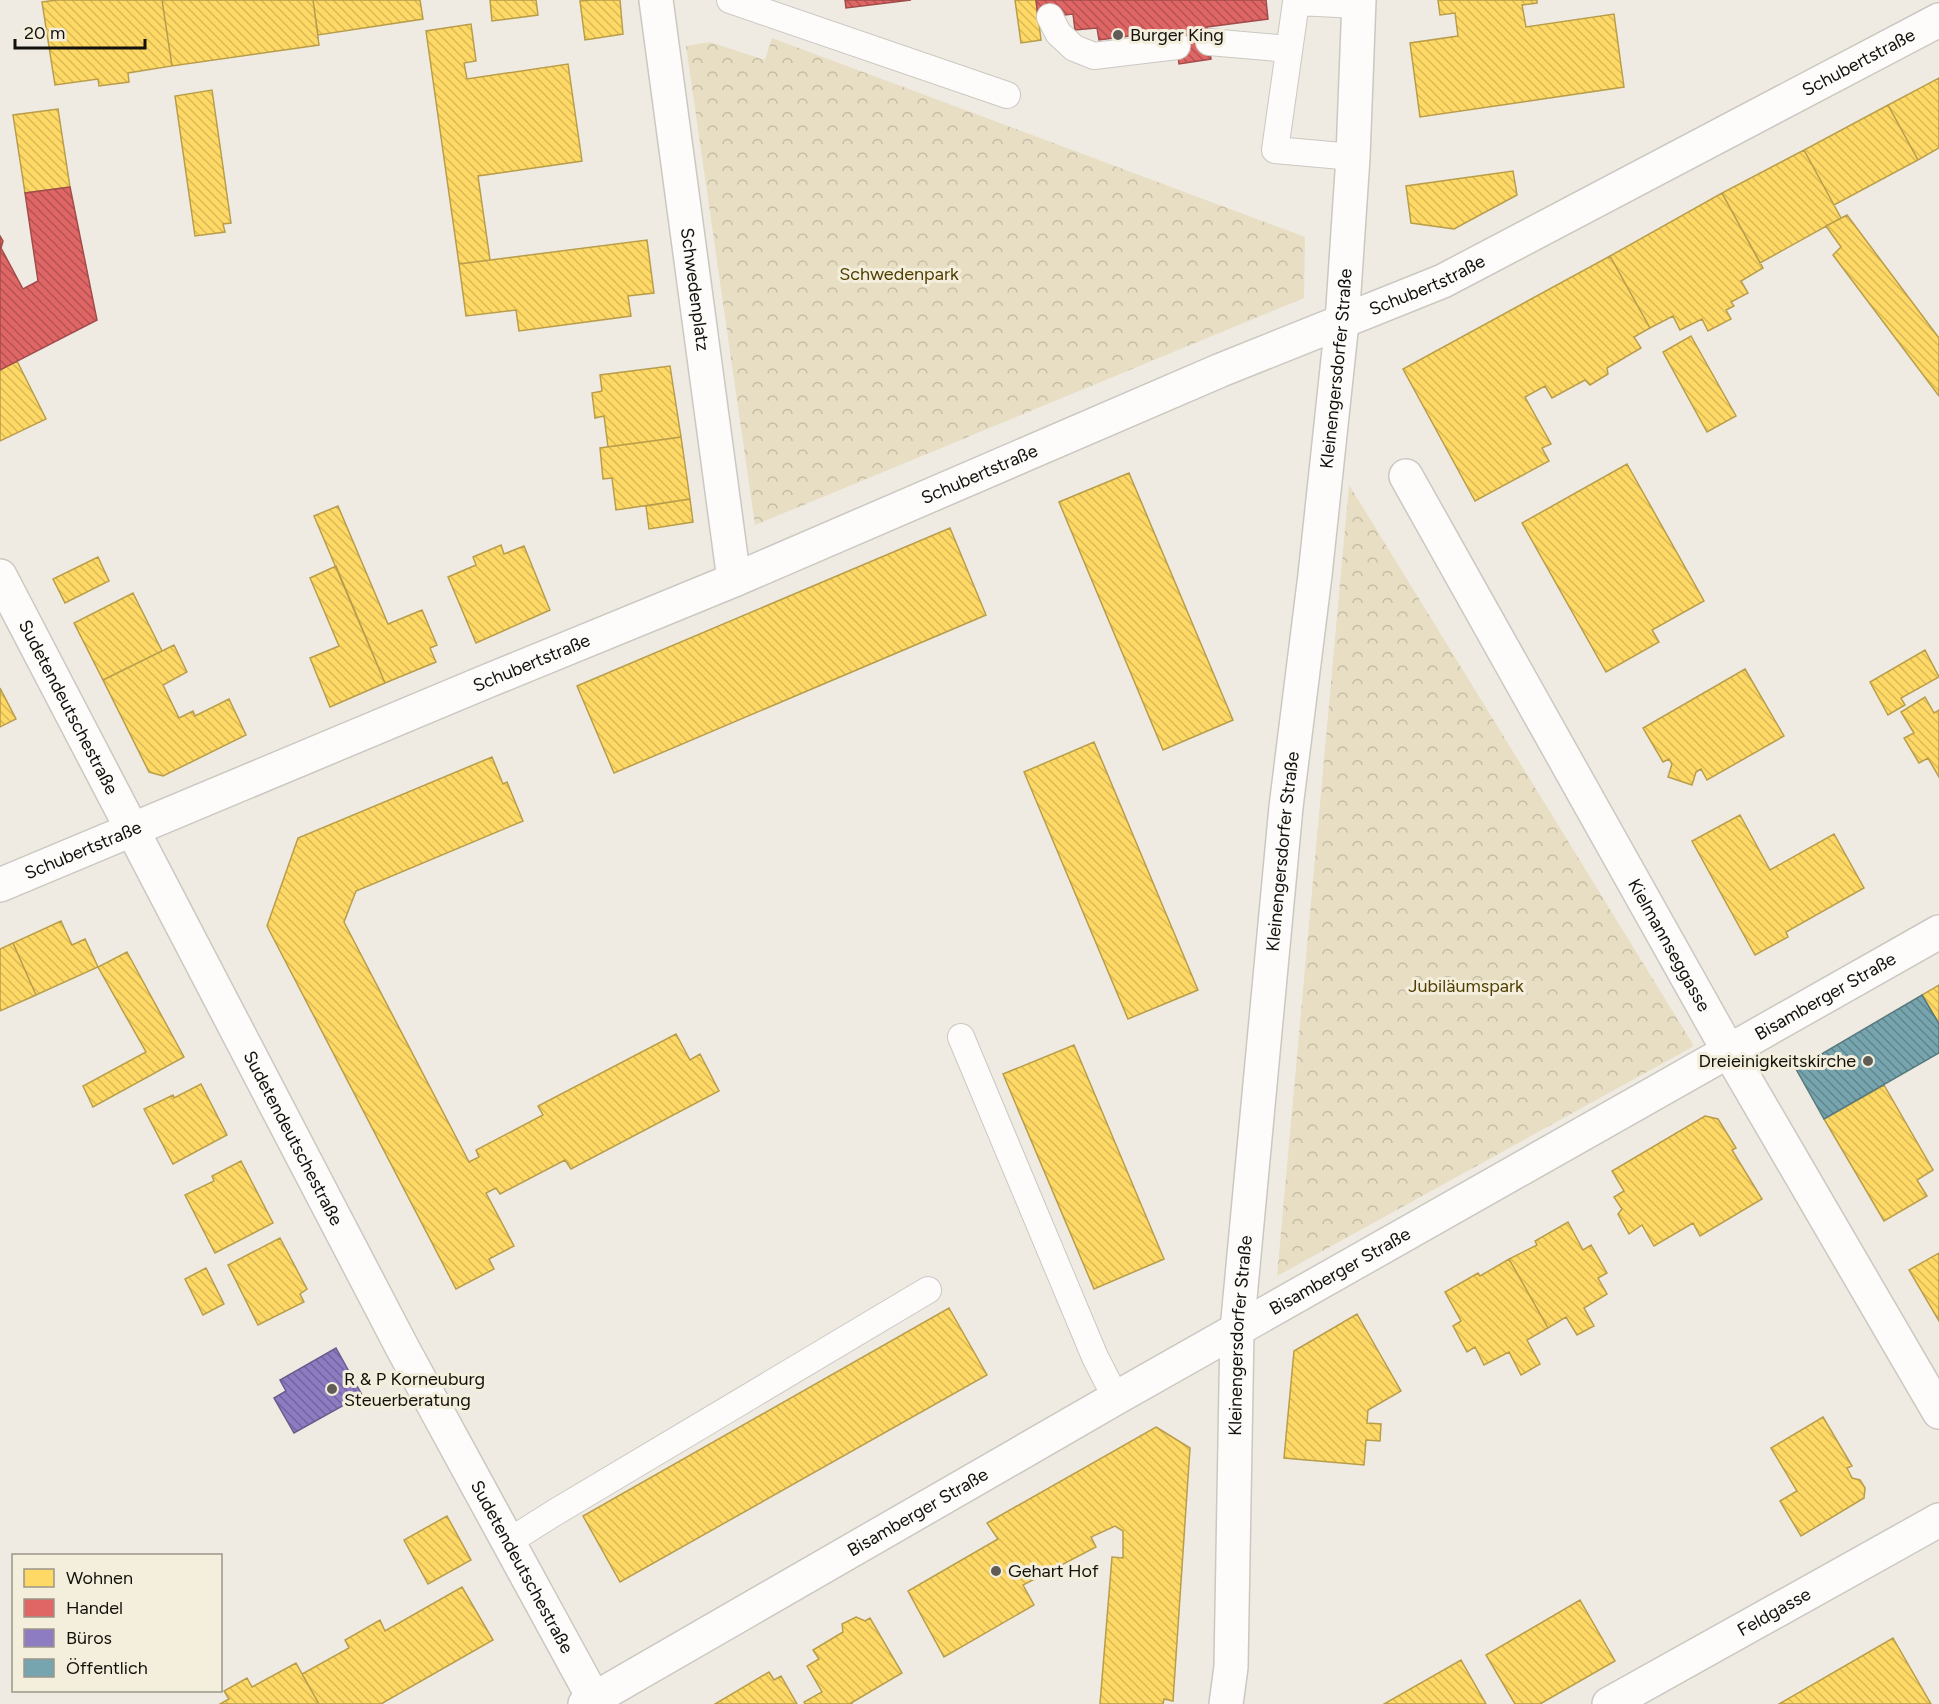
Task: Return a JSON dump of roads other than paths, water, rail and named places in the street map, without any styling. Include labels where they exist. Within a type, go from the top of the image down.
[{"type":"street","name":"Schwedenplatz","points":[[656,0],[734,580]]},
{"type":"street","name":"Kleinengersdorfer Straße","points":[[1226,1704],[1231,1667],[1237,1330],[1286,807],[1315,575],[1341,322],[1353,157],[1359,2]]},
{"type":"street","name":"Schubertstraße","points":[[0,885],[734,580],[1221,370],[1443,281],[1939,20]]},
{"type":"street","name":"Kielmannseggasse","points":[[1406,476],[1728,1050],[1939,1412]]},
{"type":"street","name":"Sudetendeutschestraße","points":[[0,576],[403,1349],[508,1542],[589,1702]]},
{"type":"street","name":"Bisamberger Straße","points":[[589,1702],[1116,1398],[1939,932]]},
{"type":"street","name":"Feldgasse","points":[[1609,1704],[1939,1520]]},
{"type":"lane","points":[[730,0],[1007,94]]},
{"type":"lane","points":[[1353,157],[1275,150],[1296,2],[1359,2]]},
{"type":"lane","points":[[1050,17],[1058,33],[1074,48],[1094,56],[1177,46]]},
{"type":"lane","points":[[1209,42],[1289,49]]},
{"type":"lane","points":[[961,1037],[1095,1357],[1116,1398]]},
{"type":"lane","points":[[508,1542],[928,1290]]},
{"type":"place","name":"Burger King","points":[[1118,35]]},
{"type":"place","name":"Dreieinigkeitskirche","points":[[1868,1061]]},
{"type":"place","name":"R & P Korneuburg Steuerberatung","points":[[332,1389]]},
{"type":"place","name":"Gehart Hof","points":[[996,1571]]},
{"type":"park label","name":"Schwedenpark","points":[[899,274]]},
{"type":"park label","name":"Jubiläumspark","points":[[1466,986]]}]
